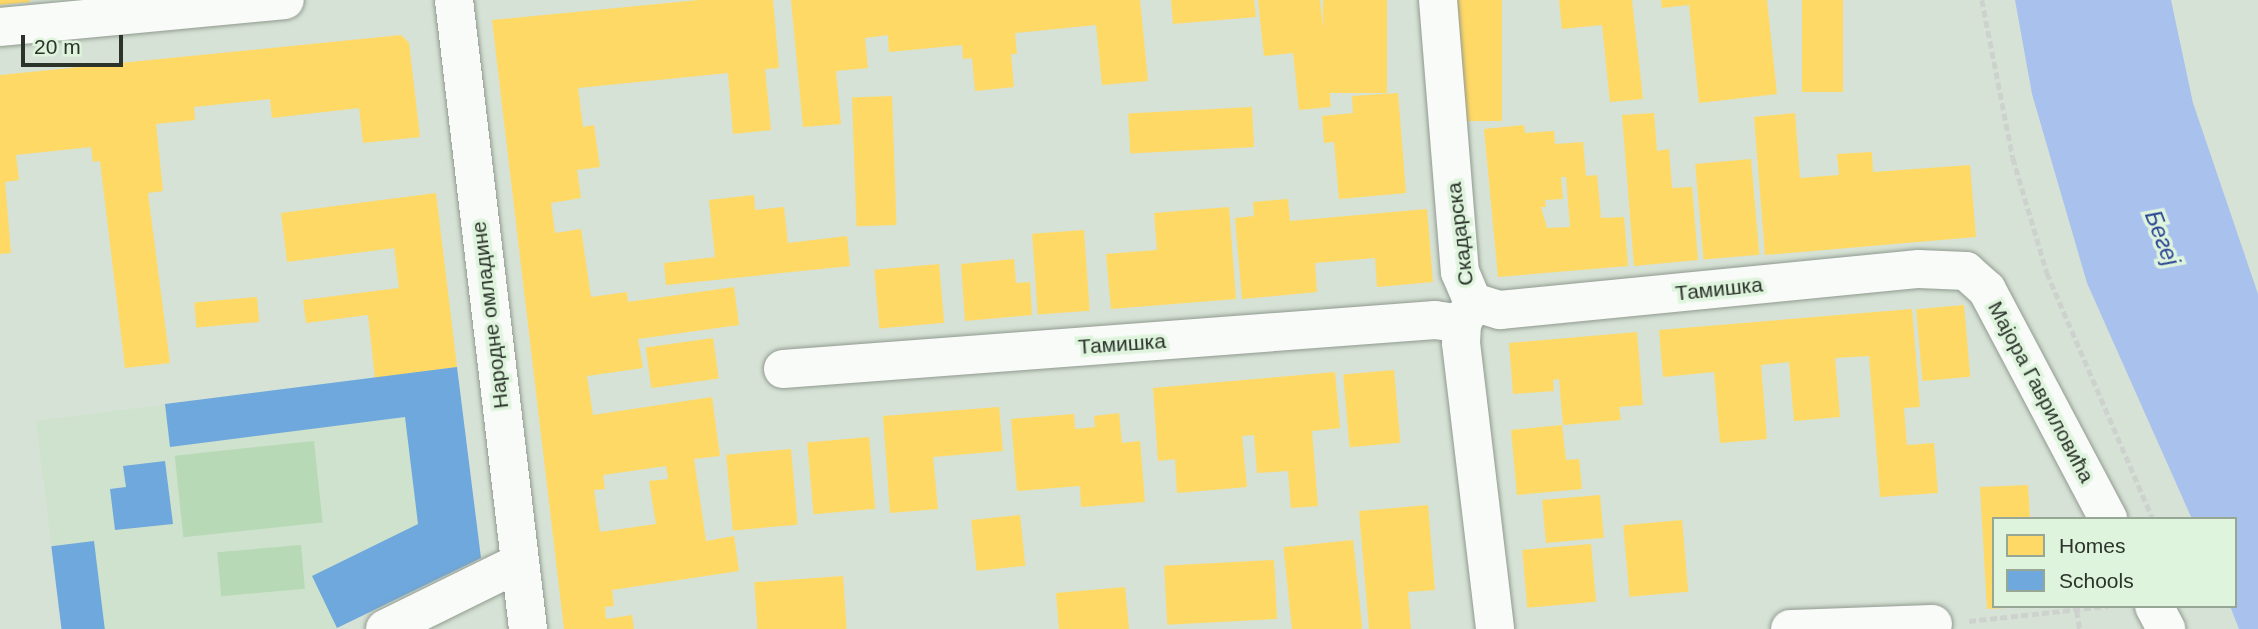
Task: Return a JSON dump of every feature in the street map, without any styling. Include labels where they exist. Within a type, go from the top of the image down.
[{"type":"street","points":[[0,27],[285,0]]},
{"type":"street","name":"Народне омладине","points":[[454,0],[528,629]]},
{"type":"street","name":"Скадарска","points":[[1438,0],[1460,272],[1467,313],[1495,629]]},
{"type":"street","name":"Тамишка","points":[[783,369],[1435,320],[1467,313],[1919,269],[1966,271]]},
{"type":"street","name":"Мајора Гавриловића","points":[[1966,271],[1987,290],[2107,517]]},
{"type":"street","points":[[385,629],[519,563]]},
{"type":"street","points":[[2155,608],[2166,629]]},
{"type":"street","points":[[1790,629],[1933,624]]},
{"type":"path","points":[[1982,0],[2013,158],[2047,273],[2152,517]]},
{"type":"path","points":[[1933,624],[2096,608]]},
{"type":"path","points":[[2077,611],[2080,629]]},
{"type":"shaded area","points":[[457,367],[481,558],[335,629],[62,629],[36,421]]},
{"type":"green space","points":[[314,441],[323,523],[183,537],[175,456]]},
{"type":"green space","points":[[301,545],[305,589],[221,596],[217,552]]},
{"type":"water","name":"Бегеј","points":[[2015,0],[2171,0],[2193,103],[2258,294],[2258,629],[2239,629],[2231,608],[2237,608],[2237,517],[2191,517],[2087,283],[2032,94]]},
{"type":"building: Homes","points":[[0,0],[30,0],[30,2],[0,5]]},
{"type":"building: Homes","points":[[699,0],[773,0],[779,68],[765,69],[771,130],[733,134],[728,73],[578,88],[583,127],[594,125],[600,167],[577,170],[581,198],[551,203],[555,233],[581,229],[591,297],[627,292],[628,302],[734,287],[739,325],[638,339],[643,368],[587,376],[593,415],[712,397],[720,456],[694,459],[706,541],[734,536],[739,571],[612,590],[614,606],[605,607],[606,619],[632,615],[634,629],[564,629],[492,20]],"holes":[[[666,466],[668,479],[649,481],[656,524],[600,532],[594,490],[605,489],[603,475]]]},
{"type":"building: Homes","points":[[791,0],[1140,0],[1148,81],[1102,85],[1096,25],[1015,33],[1017,54],[1011,54],[1014,87],[975,91],[972,58],[963,59],[962,45],[889,52],[888,35],[865,38],[868,68],[836,71],[841,124],[803,127]]},
{"type":"building: Homes","points":[[1171,0],[1254,0],[1256,17],[1173,24]]},
{"type":"building: Homes","points":[[1258,0],[1320,0],[1331,107],[1299,110],[1293,53],[1264,56]]},
{"type":"building: Homes","points":[[1323,0],[1387,0],[1387,93],[1323,93]]},
{"type":"building: Homes","points":[[1457,0],[1502,0],[1502,121],[1457,121]]},
{"type":"building: Homes","points":[[1559,0],[1632,0],[1643,99],[1610,102],[1602,25],[1562,29]]},
{"type":"building: Homes","points":[[1661,0],[1767,0],[1777,94],[1699,103],[1689,5],[1662,8]]},
{"type":"building: Homes","points":[[1802,0],[1843,0],[1843,92],[1802,92]]},
{"type":"building: Homes","points":[[401,35],[409,43],[420,137],[363,143],[359,108],[272,118],[270,99],[194,107],[195,120],[156,124],[163,191],[148,193],[170,363],[125,368],[100,161],[93,162],[91,147],[16,155],[19,180],[5,182],[11,253],[0,254],[0,75]]},
{"type":"building: Homes","points":[[1398,93],[1406,193],[1339,199],[1334,142],[1324,143],[1322,116],[1353,113],[1352,96]]},
{"type":"building: Homes","points":[[892,96],[897,225],[857,226],[852,97]]},
{"type":"building: Homes","points":[[1252,107],[1254,147],[1130,153],[1128,113]]},
{"type":"building: Homes","points":[[1654,113],[1657,151],[1669,149],[1672,188],[1692,187],[1698,260],[1634,266],[1622,115]]},
{"type":"building: Homes","points":[[1795,113],[1800,178],[1839,175],[1837,154],[1872,152],[1873,172],[1970,165],[1976,237],[1765,255],[1754,117]]},
{"type":"building: Homes","points":[[1524,125],[1525,133],[1554,131],[1555,144],[1583,142],[1586,176],[1597,175],[1601,218],[1624,217],[1628,266],[1498,277],[1484,129]],"holes":[[[1561,177],[1566,177],[1570,227],[1547,228],[1541,207],[1546,207],[1545,200],[1563,199]]]},
{"type":"building: Homes","points":[[1751,159],[1759,255],[1704,260],[1695,164]]},
{"type":"building: Homes","points":[[436,193],[457,367],[375,378],[368,315],[306,323],[303,300],[399,288],[394,248],[287,262],[281,213]]},
{"type":"building: Homes","points":[[754,195],[755,210],[784,207],[788,243],[847,236],[850,266],[666,285],[664,263],[715,257],[709,200]]},
{"type":"building: Homes","points":[[1288,199],[1290,221],[1427,209],[1433,282],[1377,287],[1375,258],[1315,263],[1317,292],[1242,299],[1235,218],[1254,216],[1253,202]]},
{"type":"building: Homes","points":[[1229,207],[1236,299],[1111,309],[1106,254],[1157,250],[1154,213]]},
{"type":"building: Homes","points":[[1084,230],[1090,311],[1038,314],[1032,234]]},
{"type":"building: Homes","points":[[1014,259],[1016,283],[1030,282],[1032,315],[965,321],[961,264]]},
{"type":"building: Homes","points":[[939,264],[944,323],[879,328],[874,270]]},
{"type":"building: Homes","points":[[257,297],[259,322],[196,327],[194,302]]},
{"type":"building: Homes","points":[[1964,305],[1970,377],[1922,381],[1916,309]]},
{"type":"building: Homes","points":[[1912,309],[1920,407],[1904,408],[1907,445],[1934,443],[1938,493],[1880,497],[1869,356],[1835,358],[1840,417],[1794,421],[1789,362],[1761,365],[1767,439],[1720,443],[1714,372],[1663,377],[1659,330]]},
{"type":"building: Homes","points":[[1637,332],[1643,405],[1619,407],[1621,420],[1563,425],[1559,379],[1553,380],[1554,391],[1513,394],[1509,343]]},
{"type":"building: Homes","points":[[713,338],[719,379],[651,388],[646,347]]},
{"type":"building: Homes","points":[[1394,370],[1400,443],[1350,447],[1343,374]]},
{"type":"building: Homes","points":[[1335,372],[1340,428],[1312,431],[1318,506],[1291,508],[1288,471],[1257,473],[1254,435],[1242,436],[1247,487],[1177,493],[1175,459],[1158,461],[1153,388]]},
{"type":"building: Homes","points":[[999,407],[1003,451],[933,457],[938,509],[890,513],[883,416]]},
{"type":"building: Homes","points":[[1119,413],[1122,443],[1140,441],[1145,502],[1081,507],[1080,486],[1017,491],[1011,419],[1074,414],[1075,429],[1095,427],[1094,416]]},
{"type":"building: Homes","points":[[1562,425],[1566,460],[1579,459],[1582,489],[1517,495],[1511,430]]},
{"type":"building: Homes","points":[[869,437],[875,509],[814,514],[807,442]]},
{"type":"building: Homes","points":[[791,449],[798,525],[733,530],[726,455]]},
{"type":"building: Homes","points":[[2028,485],[2030,517],[1992,517],[1992,608],[2006,608],[1987,609],[1980,487]]},
{"type":"building: Homes","points":[[1600,495],[1604,538],[1546,543],[1542,500]]},
{"type":"building: Homes","points":[[1428,505],[1435,590],[1408,592],[1411,629],[1369,629],[1359,511]]},
{"type":"building: Homes","points":[[1020,515],[1025,566],[977,571],[971,520]]},
{"type":"building: Homes","points":[[1682,520],[1688,592],[1629,597],[1623,525]]},
{"type":"building: Homes","points":[[1353,540],[1362,629],[1292,629],[1283,547]]},
{"type":"building: Homes","points":[[1591,544],[1596,602],[1527,608],[1522,550]]},
{"type":"building: Homes","points":[[1274,560],[1277,619],[1167,625],[1164,566]]},
{"type":"building: Homes","points":[[843,576],[847,629],[757,629],[754,582]]},
{"type":"building: Homes","points":[[1125,587],[1129,629],[1059,629],[1056,593]]},
{"type":"building: Schools","points":[[457,367],[481,558],[337,628],[312,576],[418,524],[405,417],[170,447],[165,404]]},
{"type":"building: Schools","points":[[165,461],[173,524],[115,530],[110,489],[126,487],[123,466]]},
{"type":"building: Schools","points":[[94,541],[105,629],[61,629],[51,546]]}]
